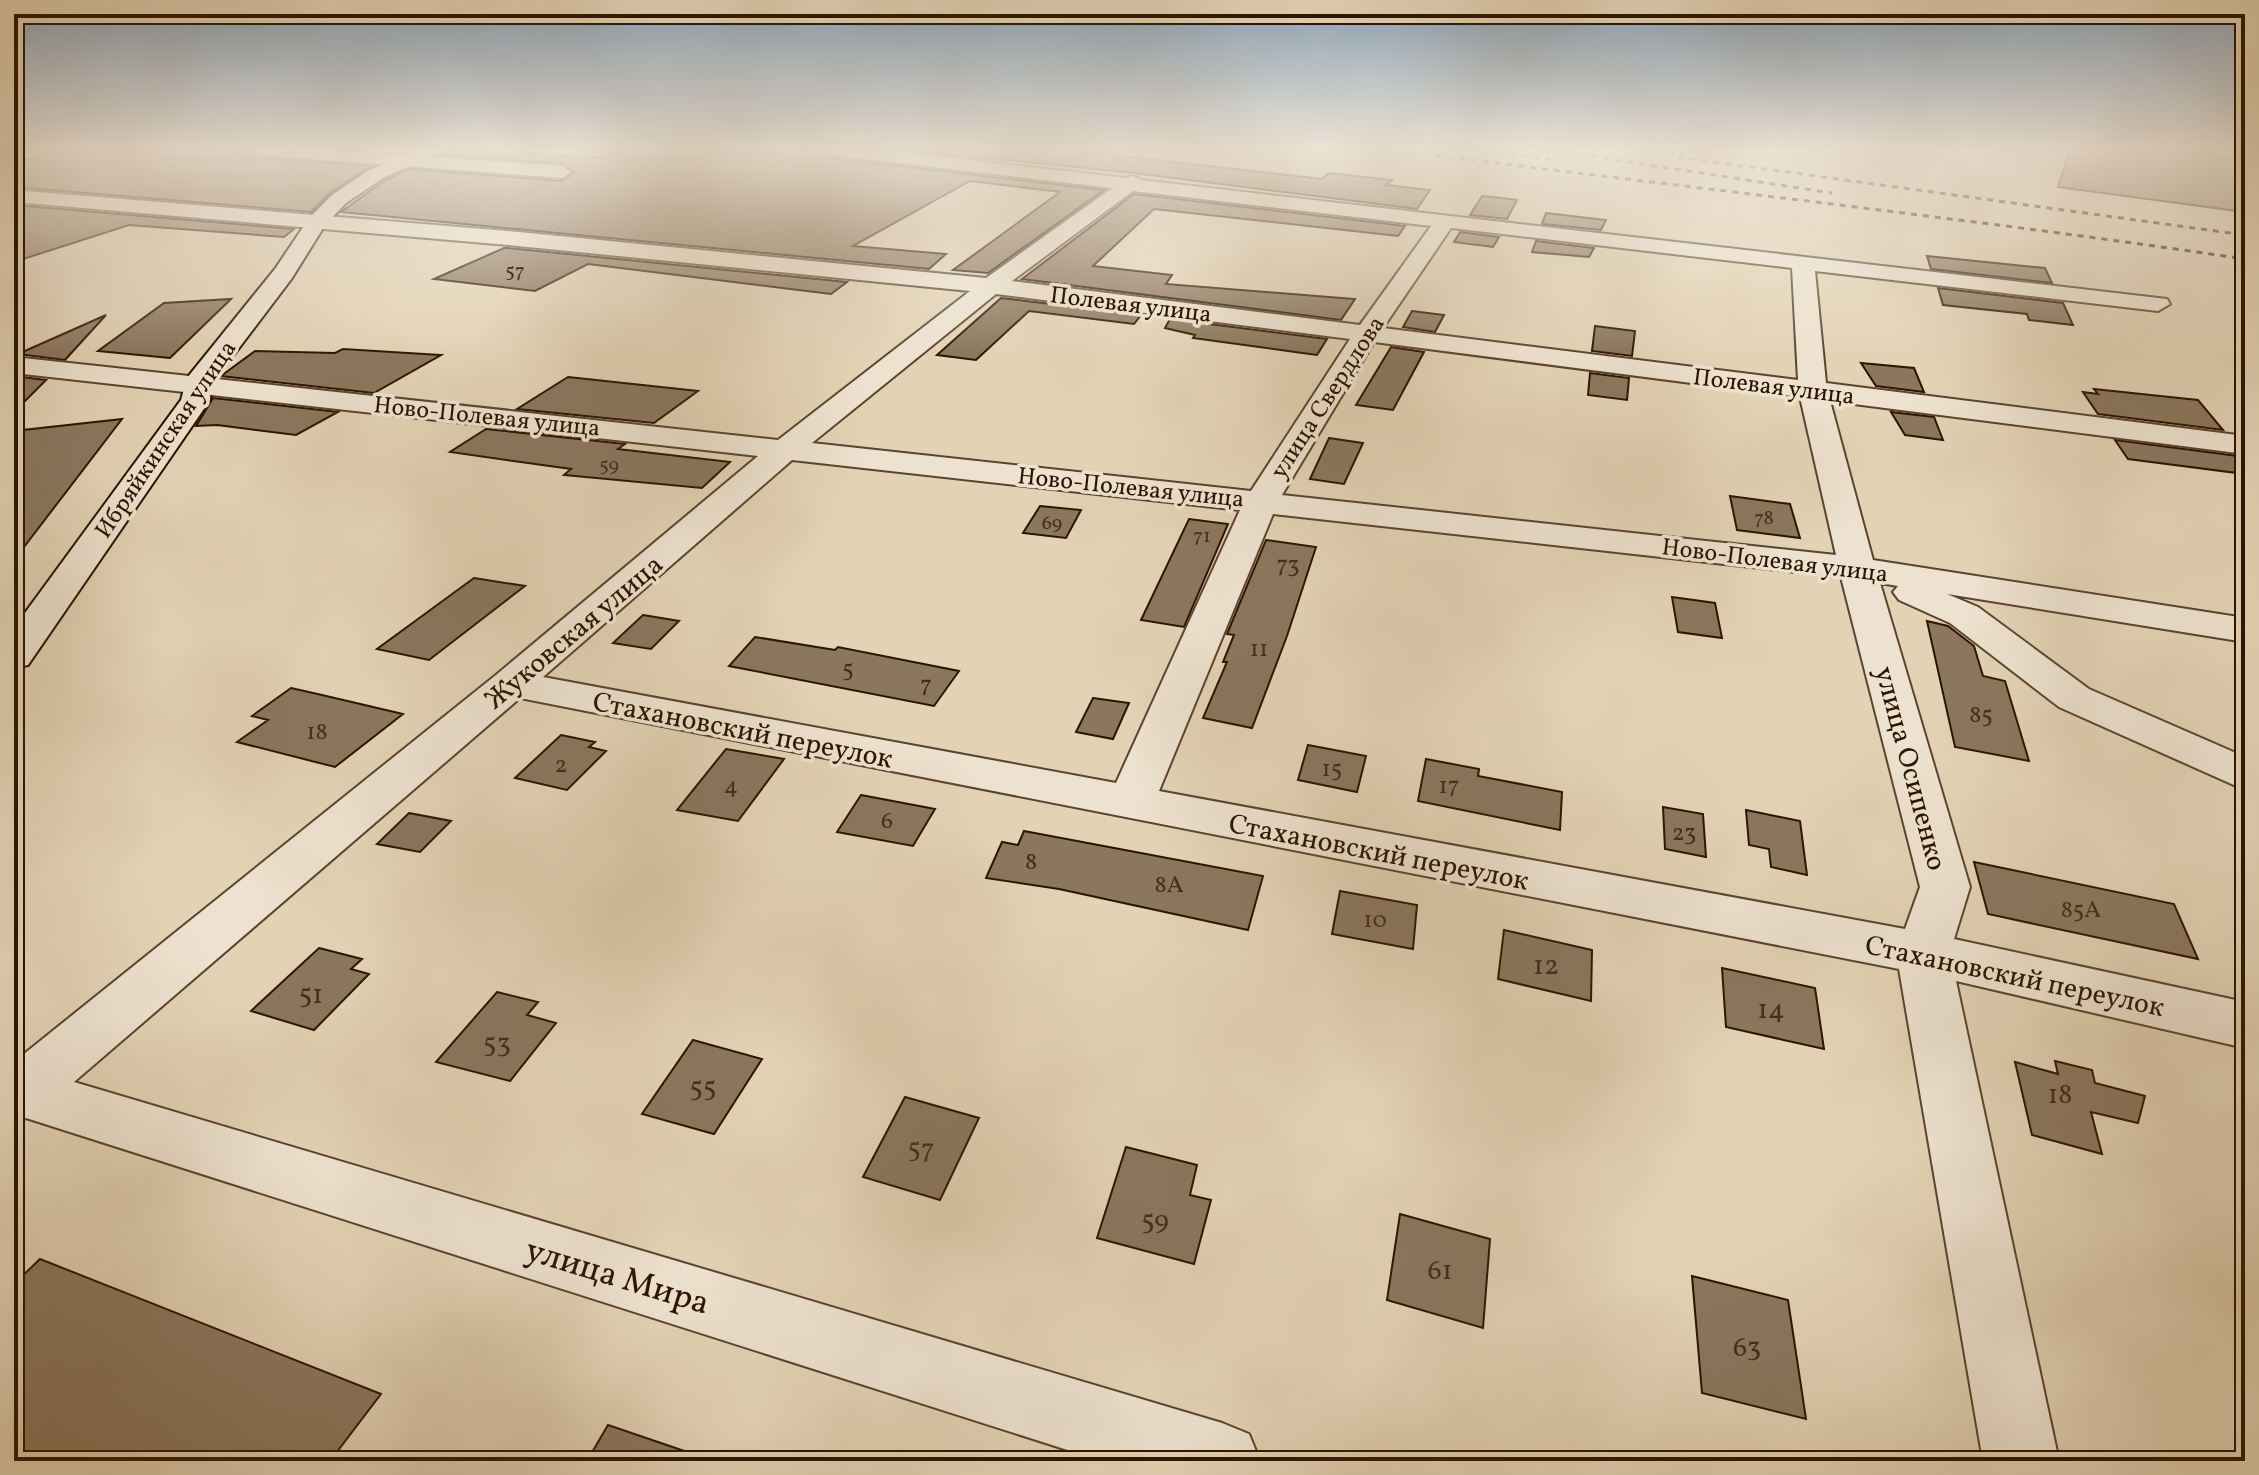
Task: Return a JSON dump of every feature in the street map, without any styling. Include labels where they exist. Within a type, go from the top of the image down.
[{"type":"street","name":"Полевая улица","points":[[279,218],[991,286],[2245,445]]},
{"type":"street","name":"Ибряйкинская улица","points":[[14,656],[195,400],[197,384],[284,273],[321,218]]},
{"type":"street","name":"Жуковская улица","points":[[17,1093],[511,684],[787,448],[991,286],[1084,218]]},
{"type":"street","points":[[1428,218],[2158,304]]},
{"type":"street","name":"улица Свердлова","points":[[1130,804],[1261,501],[1367,333],[1446,220]]},
{"type":"street","name":"улица Осипенко","points":[[1803,264],[1813,392],[1857,568],[1945,887],[1923,953],[2021,1461]]},
{"type":"street","name":"Ново-Полевая улица","points":[[14,365],[1857,568],[2245,630]]},
{"type":"street","points":[[1857,568],[1964,615],[2074,698],[2245,775]]},
{"type":"street","name":"Стахановский переулок","points":[[511,684],[1923,953],[2245,1025]]},
{"type":"street","name":"улица Мира","points":[[17,1093],[1222,1461]]},
{"type":"building","points":[[14,218],[164,218],[294,229],[284,237],[129,225],[14,262]]},
{"type":"building","points":[[401,218],[904,218],[853,246],[946,254],[929,269]]},
{"type":"building","points":[[1025,218],[1065,218],[988,273],[953,270]]},
{"type":"building","points":[[1103,218],[1145,218],[1093,266],[1172,275],[1166,284],[1355,299],[1341,320],[1022,279]]},
{"type":"building","points":[[1234,218],[1336,218],[1405,226],[1398,236]]},
{"type":"building","points":[[1544,218],[1606,220],[1601,230],[1542,224]]},
{"type":"building","points":[[1460,232],[1499,237],[1493,247],[1454,242]]},
{"type":"building","points":[[1536,241],[1594,248],[1589,257],[1532,252]]},
{"type":"building","points":[[504,248],[847,282],[831,294],[588,264],[535,291],[434,279]]},
{"type":"building","points":[[1927,256],[2045,268],[2052,283],[1931,269]]},
{"type":"building","points":[[1938,288],[2063,303],[2073,325],[2029,320],[2027,314],[1943,305]]},
{"type":"building","points":[[1001,298],[1141,315],[1134,324],[1029,311],[976,360],[937,355]]},
{"type":"building","points":[[231,299],[170,358],[98,351],[164,303]]},
{"type":"building","points":[[1412,311],[1444,315],[1435,332],[1403,327]]},
{"type":"building","points":[[106,315],[65,360],[18,354]]},
{"type":"building","points":[[1170,319],[1327,339],[1317,355],[1193,338],[1195,335],[1165,328]]},
{"type":"building","points":[[1595,326],[1635,331],[1632,356],[1592,351]]},
{"type":"building","points":[[1391,347],[1424,352],[1393,410],[1356,405]]},
{"type":"building","points":[[343,349],[441,355],[374,393],[221,376],[255,351],[335,353]]},
{"type":"building","points":[[1861,363],[1914,368],[1924,392],[1876,386]]},
{"type":"building","points":[[1590,373],[1629,378],[1627,400],[1588,395]]},
{"type":"building","points":[[14,376],[46,380],[14,412]]},
{"type":"building","points":[[568,377],[698,391],[654,423],[517,409]]},
{"type":"building","points":[[2094,389],[2198,400],[2223,430],[2098,414],[2083,392],[2098,394]]},
{"type":"building","points":[[213,398],[338,412],[296,435],[217,425],[196,426]]},
{"type":"building","points":[[1891,412],[1934,417],[1943,440],[1905,435]]},
{"type":"building","points":[[122,419],[14,560],[14,431]]},
{"type":"building","points":[[486,429],[625,444],[618,449],[730,462],[702,488],[564,475],[571,469],[450,452]]},
{"type":"building","points":[[1329,438],[1363,443],[1344,484],[1310,479]]},
{"type":"building","points":[[2115,440],[2245,457],[2245,474],[2128,459]]},
{"type":"building","points":[[1730,496],[1790,504],[1800,538],[1737,530]]},
{"type":"building","points":[[1040,506],[1081,510],[1066,538],[1023,533]]},
{"type":"building","points":[[1189,519],[1228,524],[1184,627],[1141,620]]},
{"type":"building","points":[[1266,540],[1316,547],[1287,636],[1252,728],[1203,718],[1227,662],[1223,662],[1234,635],[1227,634]]},
{"type":"building","points":[[474,578],[525,586],[429,660],[377,649]]},
{"type":"building","points":[[1672,597],[1715,603],[1722,638],[1678,632]]},
{"type":"building","points":[[643,615],[679,621],[651,649],[613,643]]},
{"type":"building","points":[[1927,621],[1948,626],[1974,646],[1983,676],[2005,681],[2029,761],[1955,747]]},
{"type":"building","points":[[755,637],[835,650],[838,647],[959,671],[934,706],[729,666]]},
{"type":"building","points":[[291,688],[403,714],[335,767],[237,742],[268,720],[252,716]]},
{"type":"building","points":[[1093,698],[1129,703],[1113,739],[1076,732]]},
{"type":"building","points":[[561,735],[595,742],[589,747],[606,751],[567,790],[515,778]]},
{"type":"building","points":[[1308,745],[1366,756],[1357,792],[1298,780]]},
{"type":"building","points":[[726,749],[784,759],[738,821],[677,810]]},
{"type":"building","points":[[1426,759],[1479,769],[1478,776],[1562,792],[1560,830],[1418,801]]},
{"type":"building","points":[[861,795],[935,809],[913,846],[837,832]]},
{"type":"building","points":[[1663,807],[1703,814],[1706,857],[1665,849]]},
{"type":"building","points":[[1746,810],[1800,821],[1807,875],[1771,867],[1769,849],[1749,845]]},
{"type":"building","points":[[409,813],[451,821],[420,852],[377,844]]},
{"type":"building","points":[[1024,831],[1263,876],[1248,930],[1059,889],[986,878],[1002,842],[1018,845]]},
{"type":"building","points":[[1974,862],[2174,904],[2198,959],[1988,914]]},
{"type":"building","points":[[1340,891],[1417,905],[1413,949],[1332,934]]},
{"type":"building","points":[[1504,930],[1592,950],[1591,1001],[1498,979]]},
{"type":"building","points":[[319,948],[362,959],[351,969],[369,974],[314,1030],[251,1011]]},
{"type":"building","points":[[1722,968],[1815,988],[1824,1049],[1726,1027]]},
{"type":"building","points":[[497,992],[538,1002],[527,1015],[556,1023],[510,1081],[436,1062]]},
{"type":"building","points":[[693,1040],[762,1059],[714,1134],[642,1114]]},
{"type":"building","points":[[2055,1061],[2092,1070],[2095,1083],[2145,1096],[2138,1123],[2091,1112],[2102,1154],[2032,1135],[2015,1062],[2058,1074]]},
{"type":"building","points":[[905,1097],[979,1118],[940,1200],[863,1177]]},
{"type":"building","points":[[1126,1147],[1197,1165],[1190,1195],[1211,1200],[1194,1264],[1097,1238]]},
{"type":"building","points":[[1400,1214],[1490,1239],[1483,1328],[1387,1300]]},
{"type":"building","points":[[40,1259],[381,1394],[330,1461],[14,1461],[14,1284]]},
{"type":"building","points":[[1692,1276],[1788,1300],[1806,1419],[1702,1393]]},
{"type":"building","points":[[608,1425],[699,1456],[698,1461],[587,1461]]},
{"type":"railway","points":[[1945,218],[2245,259]]},
{"type":"railway","points":[[2120,218],[2245,235]]}]
